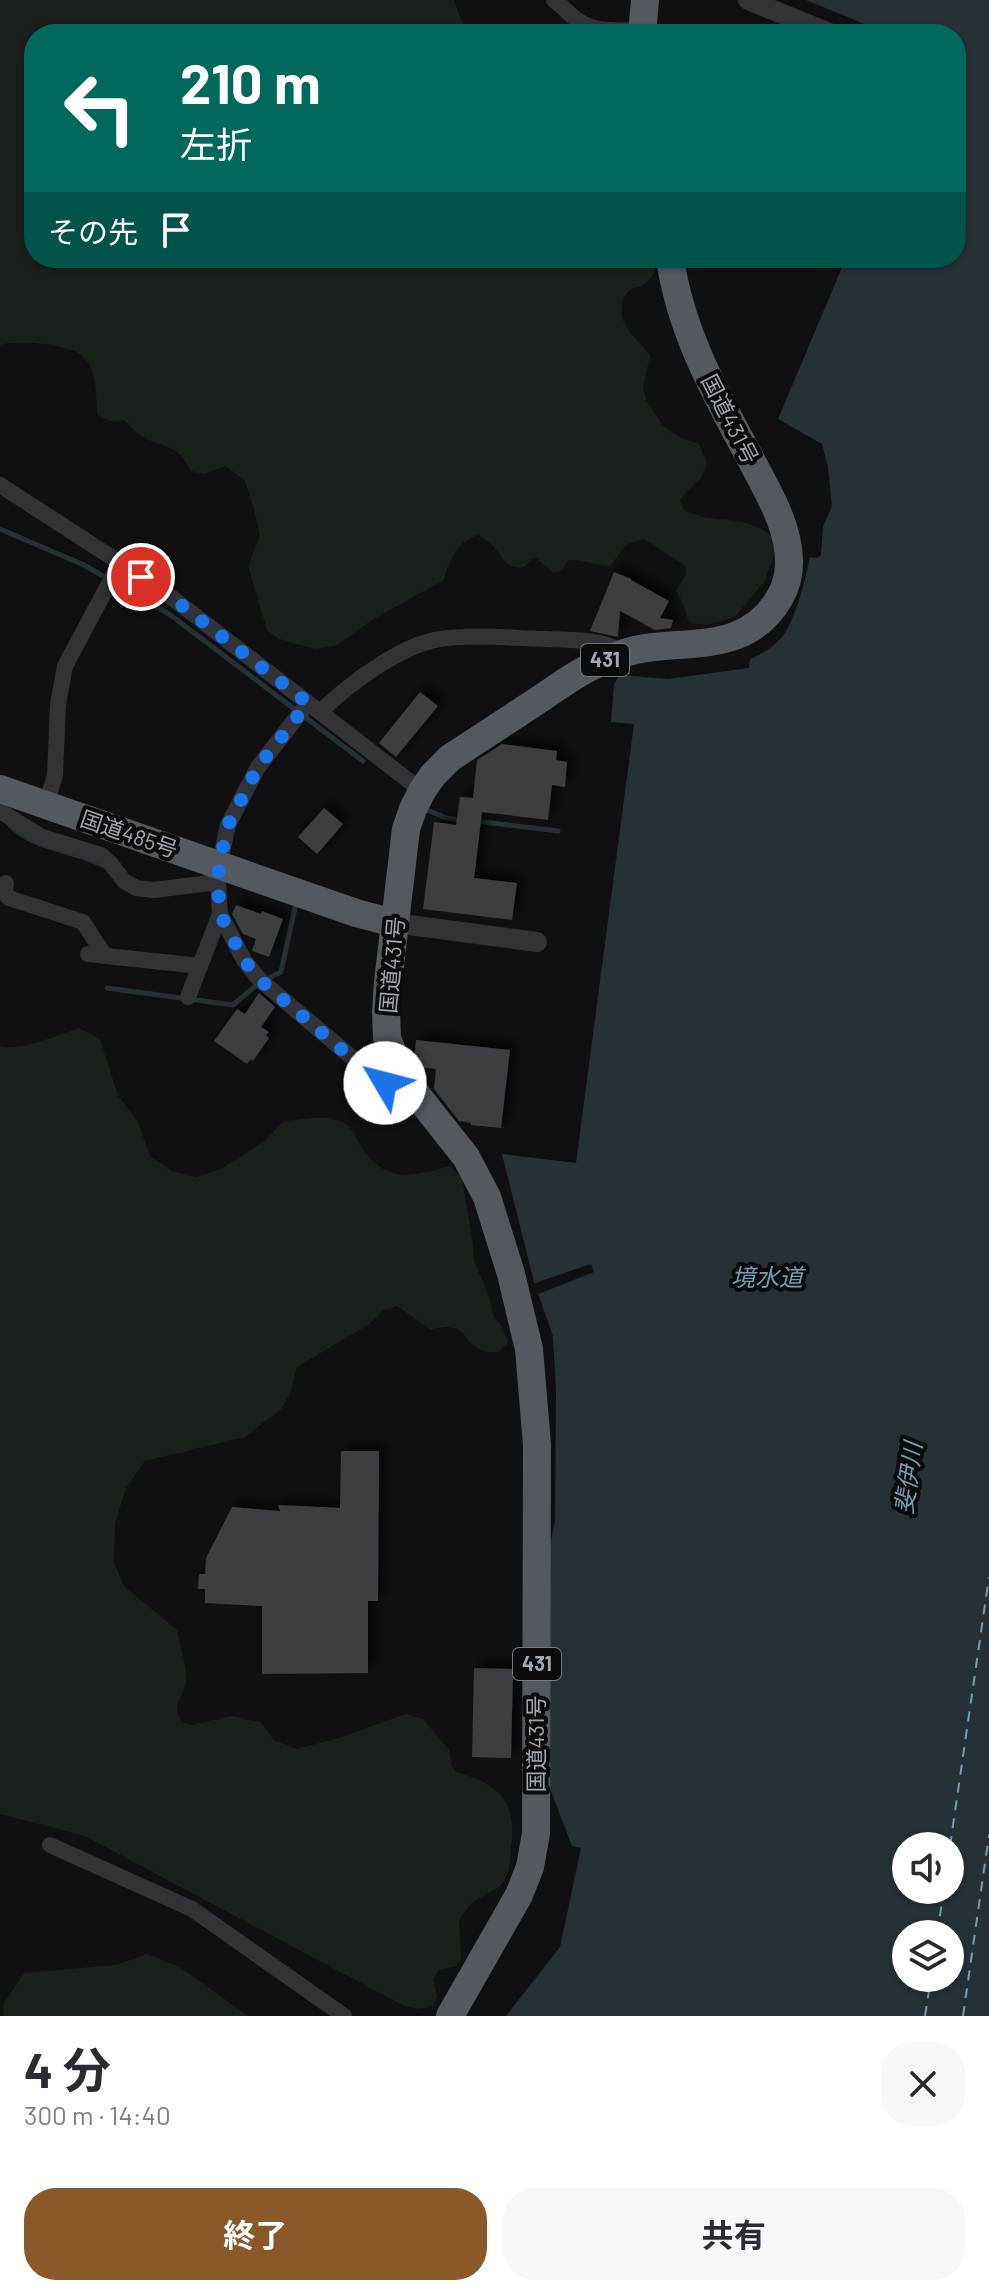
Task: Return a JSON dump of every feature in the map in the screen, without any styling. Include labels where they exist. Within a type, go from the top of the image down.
[{"type":"highway","points":[[643,24],[645,0]]},
{"type":"highway","name":"国道431号","points":[[450,2016],[519,1895],[530,1867],[536,1833],[537,1445],[529,1349],[511,1274],[487,1197],[466,1157],[401,1075],[387,1038],[386,1012],[394,923],[406,829],[422,791],[450,758],[597,664],[643,648],[690,645],[744,633],[760,624],[774,609],[785,589],[790,562],[787,539],[773,502],[703,367],[683,319],[672,268]]},
{"type":"highway","name":"国道485号","points":[[0,789],[218,880],[394,923]]},
{"type":"street","points":[[554,0],[584,24]]},
{"type":"street","points":[[748,0],[807,24]]},
{"type":"street","points":[[0,485],[114,574],[162,590],[307,711],[422,791]]},
{"type":"street","points":[[49,795],[55,775],[61,679],[68,657],[114,574]]},
{"type":"street","points":[[401,1075],[381,1082],[259,979],[244,960],[220,914],[218,880],[228,825],[258,767],[307,711],[340,693],[376,667],[437,639],[568,640],[613,646],[624,653]]},
{"type":"street","points":[[0,811],[42,837],[101,855],[124,881],[136,888],[154,890],[218,880]]},
{"type":"street","points":[[42,814],[42,837]]},
{"type":"street","points":[[6,883],[5,894],[9,898],[83,922],[97,955],[200,966]]},
{"type":"street","points":[[188,997],[220,914]]},
{"type":"street","points":[[394,923],[537,942]]},
{"type":"street","points":[[50,1845],[192,1909],[344,2016]]},
{"type":"shaded area","points":[[0,0],[454,0],[462,24],[24,24],[24,268],[655,268],[646,283],[627,293],[623,299],[622,316],[625,325],[650,356],[643,387],[646,400],[664,427],[679,437],[699,444],[707,463],[701,478],[680,499],[683,509],[692,514],[739,521],[761,529],[773,537],[774,556],[764,582],[735,617],[707,625],[689,623],[676,591],[686,574],[685,566],[644,539],[627,544],[610,566],[569,560],[561,571],[553,573],[536,558],[525,567],[510,565],[492,544],[479,535],[455,552],[444,580],[372,620],[335,646],[315,649],[279,639],[267,630],[248,566],[260,536],[245,481],[226,466],[204,474],[191,471],[178,452],[143,437],[125,420],[110,421],[97,414],[92,369],[75,351],[38,344],[0,345]]},
{"type":"shaded area","points":[[79,1028],[100,1039],[118,1096],[137,1120],[150,1156],[172,1171],[196,1177],[221,1169],[266,1140],[283,1121],[322,1118],[347,1125],[372,1160],[391,1173],[424,1173],[450,1166],[462,1179],[474,1261],[488,1293],[494,1317],[503,1328],[508,1343],[498,1352],[486,1352],[476,1347],[458,1329],[443,1327],[431,1330],[397,1306],[383,1310],[369,1324],[297,1367],[290,1394],[281,1409],[245,1437],[145,1461],[126,1488],[115,1523],[114,1562],[124,1586],[177,1630],[186,1675],[185,1687],[177,1705],[182,1722],[192,1725],[232,1716],[260,1722],[274,1740],[296,1749],[336,1739],[406,1714],[423,1719],[449,1750],[456,1772],[483,1782],[502,1797],[511,1818],[508,1872],[499,1886],[468,1907],[459,1920],[461,1958],[456,1966],[438,1971],[433,1979],[437,1996],[433,2006],[419,2009],[404,2006],[85,1836],[0,1814],[0,1046],[28,1045]]},
{"type":"shaded area","points":[[147,1954],[180,1967],[248,2016],[4,2016],[3,2005],[24,1973],[115,1965]]},
{"type":"water","name":"境水道","points":[[806,0],[989,0],[989,2016],[506,2016],[560,1947],[581,1848],[572,1846],[549,1786],[550,1545],[555,1521],[556,1390],[553,1336],[534,1282],[502,1154],[576,1163],[634,724],[611,722],[614,685],[619,675],[668,679],[749,668],[750,659],[782,637],[796,610],[810,557],[821,555],[823,527],[832,506],[822,444],[778,419],[842,268],[966,268],[966,24],[865,24]]},
{"type":"pier","points":[[591,1264],[594,1272],[536,1295],[532,1284]]},
{"type":"building","points":[[614,572],[669,601],[660,618],[673,620],[671,628],[655,630],[620,611],[618,637],[590,631]]},
{"type":"building","points":[[420,692],[438,706],[396,757],[379,743]]},
{"type":"building","points":[[502,744],[557,751],[556,760],[567,762],[565,787],[552,785],[548,820],[482,812],[474,878],[517,883],[512,920],[423,909],[434,822],[456,825],[460,797],[473,798],[477,760]]},
{"type":"building","points":[[324,808],[343,824],[317,854],[298,837]]},
{"type":"building","points":[[236,905],[283,919],[269,957],[252,951],[256,939],[243,934],[232,914]]},
{"type":"building","points":[[259,993],[275,1007],[261,1027],[269,1032],[266,1035],[269,1038],[253,1061],[251,1059],[247,1064],[214,1041],[237,1009],[245,1014]]},
{"type":"building","points":[[416,1040],[510,1050],[501,1128],[459,1121],[434,1089],[436,1069],[416,1067]]},
{"type":"building","points":[[341,1451],[379,1451],[378,1601],[368,1601],[368,1673],[262,1674],[262,1606],[205,1603],[205,1589],[198,1589],[199,1574],[205,1574],[206,1558],[232,1507],[280,1511],[278,1505],[340,1508]]},
{"type":"building","points":[[474,1668],[513,1669],[511,1758],[472,1757]]},
{"type":"waterway","points":[[0,529],[84,565],[169,614],[363,761]]},
{"type":"waterway","points":[[425,809],[446,818],[462,820]]},
{"type":"waterway","points":[[476,821],[558,831]]},
{"type":"waterway","points":[[10,825],[31,840],[102,865]]},
{"type":"waterway","points":[[267,979],[281,972],[296,903]]},
{"type":"waterway","points":[[107,988],[233,1005],[259,983]]},
{"type":"ferry route","points":[[952,1832],[989,1577]]},
{"type":"ferry route","points":[[963,2016],[989,1835]]},
{"type":"ferry route","points":[[939,1920],[942,1904]]},
{"type":"ferry route","points":[[925,2016],[929,1992]]},
{"type":"route","points":[[141,577],[308,703],[258,767],[228,825],[218,875],[220,914],[244,960],[259,979],[375,1078],[385,1083]]},
{"type":"water label","name":"斐伊川","points":[[909,1478]]}]
